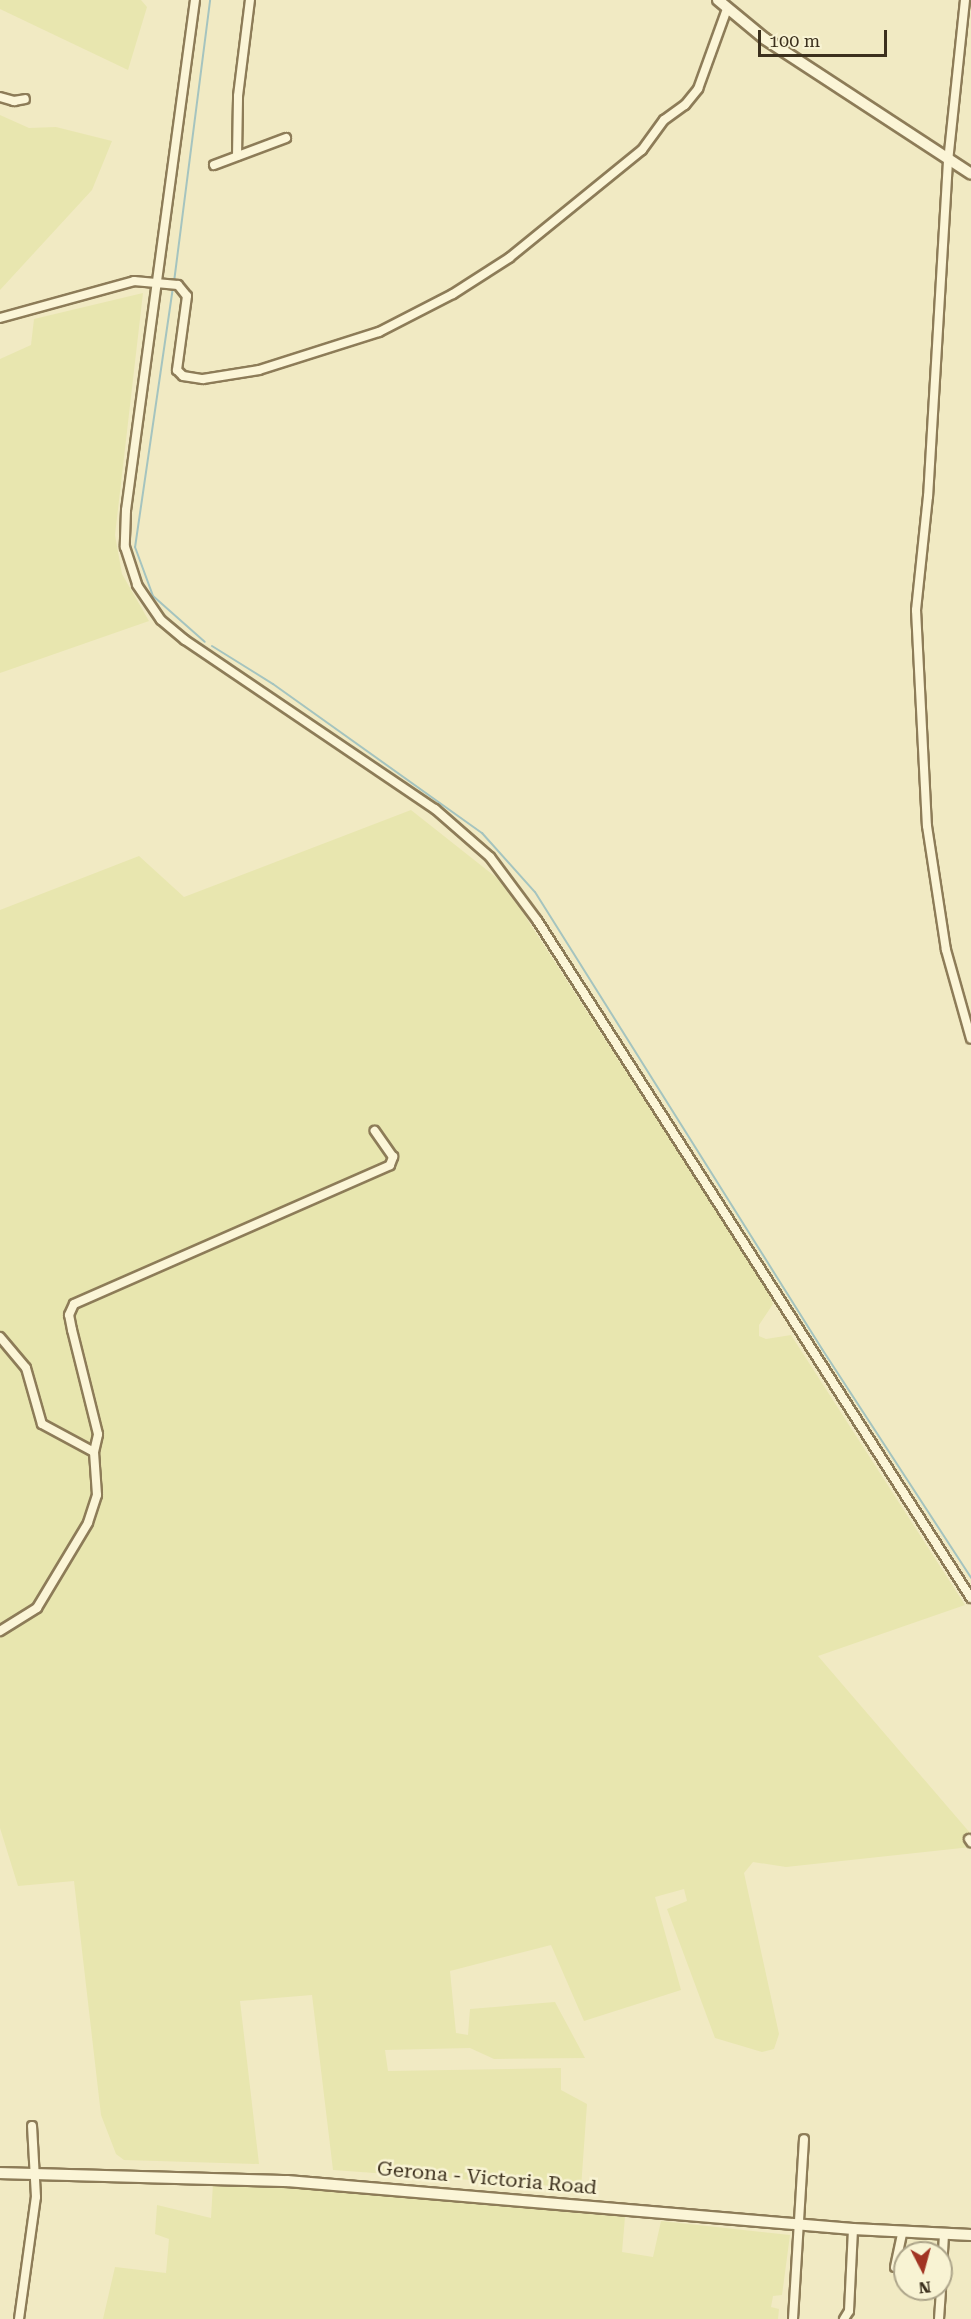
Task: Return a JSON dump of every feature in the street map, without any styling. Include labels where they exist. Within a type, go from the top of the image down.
[{"type":"main road","points":[[718,0],[727,9],[971,174]]},
{"type":"main road","name":"Gerona - Victoria Road","points":[[0,2173],[310,2182],[740,2220],[971,2235]]},
{"type":"street","points":[[195,0],[161,281],[124,525],[126,556],[145,599],[161,620],[185,640],[435,809],[490,856],[537,920],[971,1598]]},
{"type":"street","points":[[237,156],[238,96],[250,0]]},
{"type":"street","points":[[965,0],[948,160],[928,496],[917,582],[916,663],[923,790],[931,860],[946,950],[971,1039]]},
{"type":"street","points":[[0,318],[98,289],[161,281],[178,285],[187,296],[176,365],[179,374],[189,378],[216,379],[259,370],[355,340],[405,320],[509,258],[642,150],[664,120],[685,105],[698,89],[727,9]]},
{"type":"street","points":[[0,97],[14,101],[25,99]]},
{"type":"street","points":[[214,165],[286,138]]},
{"type":"street","points":[[0,1631],[37,1608],[88,1523],[97,1495],[94,1452],[98,1434],[69,1315],[74,1304],[390,1165],[393,1157],[375,1131]]},
{"type":"street","points":[[0,1337],[26,1368],[42,1424],[94,1452]]},
{"type":"street","points":[[19,2319],[36,2174],[32,2126]]},
{"type":"street","points":[[793,2319],[804,2139]]},
{"type":"street","points":[[844,2319],[849,2311],[853,2229]]},
{"type":"street","points":[[900,2241],[902,2232]]},
{"type":"street","points":[[944,2234],[944,2241]]},
{"type":"street","points":[[939,2319],[940,2301]]},
{"type":"shaded area","points":[[0,0],[141,0],[147,7],[128,70],[0,9]]},
{"type":"shaded area","points":[[0,115],[29,128],[56,127],[112,141],[92,190],[0,290]]},
{"type":"shaded area","points":[[143,293],[115,535],[122,574],[149,621],[0,673],[0,359],[31,345],[34,319]]},
{"type":"shaded area","points":[[411,810],[497,878],[523,913],[766,1288],[773,1304],[759,1325],[759,1336],[766,1339],[791,1335],[965,1605],[818,1656],[971,1834],[971,1847],[786,1867],[753,1862],[744,1873],[779,2034],[774,2049],[762,2052],[715,2038],[667,1909],[687,1901],[684,1889],[655,1897],[681,1990],[584,2021],[551,1945],[450,1971],[456,2033],[468,2035],[470,2009],[555,2002],[585,2058],[494,2059],[470,2048],[385,2050],[388,2071],[561,2068],[561,2090],[587,2104],[581,2188],[333,2170],[312,1995],[240,2001],[259,2164],[124,2160],[116,2154],[101,2115],[74,1881],[18,1886],[0,1828],[0,910],[139,856],[184,897]]},
{"type":"shaded area","points":[[227,2182],[625,2217],[622,2252],[653,2257],[661,2221],[790,2235],[782,2295],[773,2296],[771,2307],[779,2309],[778,2319],[103,2319],[115,2267],[166,2273],[169,2239],[155,2234],[157,2205],[211,2218],[213,2183]]},
{"type":"waterway","points":[[174,282],[210,0]]},
{"type":"waterway","points":[[173,287],[135,547],[153,596],[205,642]]},
{"type":"waterway","points":[[212,646],[273,684],[482,833],[535,892],[822,1349],[971,1578]]}]
